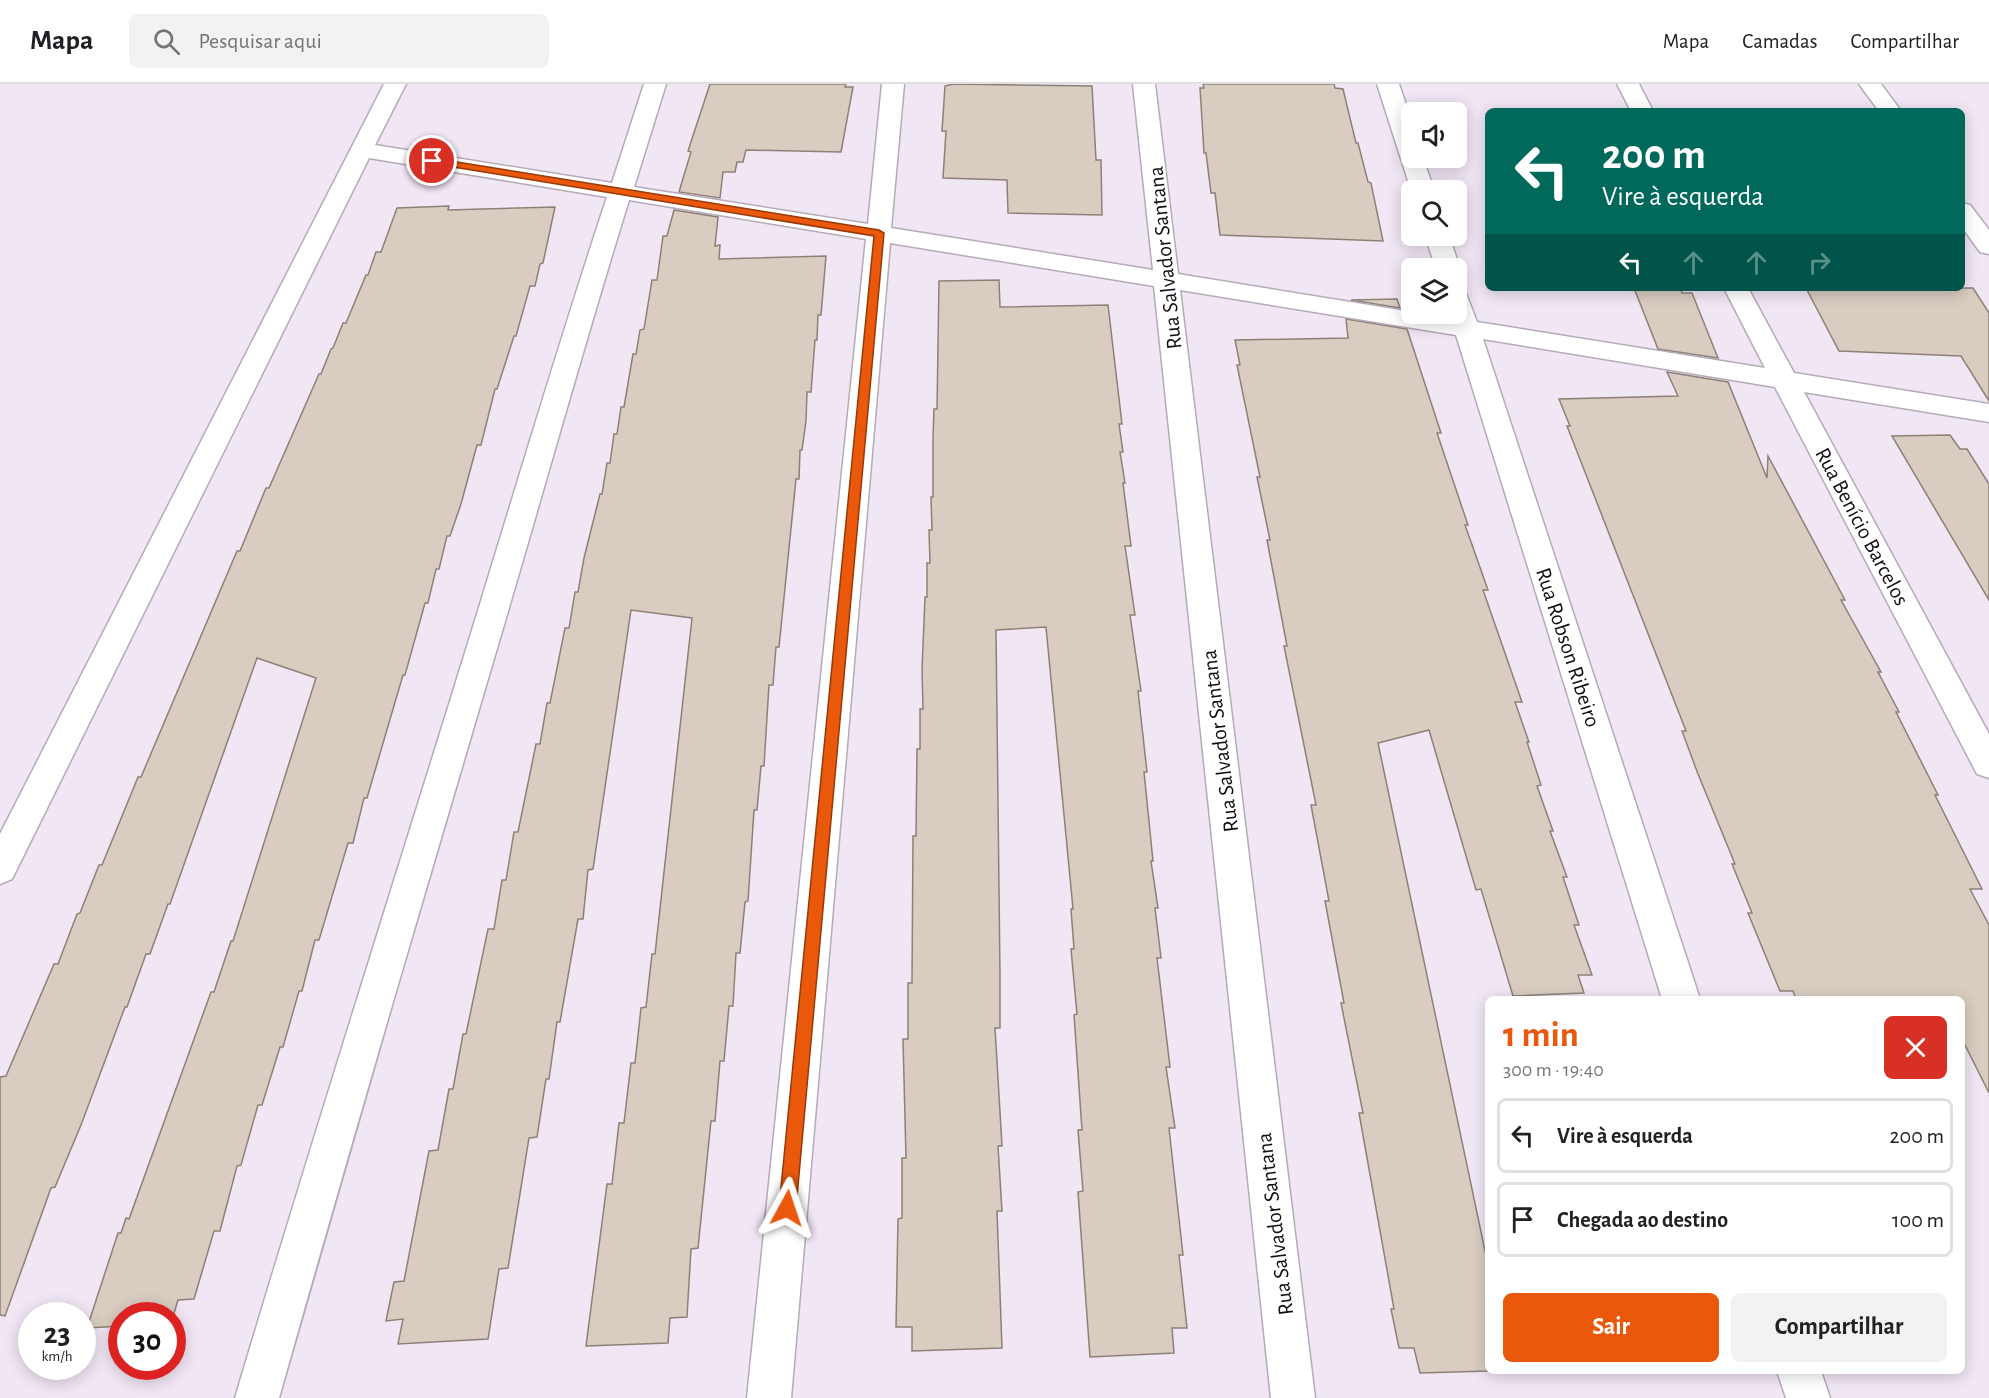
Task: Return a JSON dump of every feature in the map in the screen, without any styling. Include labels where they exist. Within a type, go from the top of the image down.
[{"type":"street","points":[[0,869],[395,84]]},
{"type":"street","points":[[257,1398],[353,1068],[484,641],[565,364],[655,84]]},
{"type":"street","points":[[770,1398],[893,84]]},
{"type":"street","name":"Rua Salvador Santana","points":[[1144,84],[1293,1398]]},
{"type":"street","points":[[1388,84],[1401,124]]},
{"type":"street","points":[[1628,84],[1640,108]]},
{"type":"street","points":[[1870,84],[1888,108]]},
{"type":"street","points":[[362,150],[1989,413]]},
{"type":"street","points":[[1965,214],[1989,247]]},
{"type":"street","name":"Rua Benício Barcelos","points":[[1738,291],[1989,765]]},
{"type":"street","name":"Rua Robson Ribeiro","points":[[1466,324],[1680,996]]},
{"type":"street","points":[[1800,1374],[1808,1398]]},
{"type":"building","points":[[710,84],[846,84],[845,87],[853,87],[841,152],[746,150],[743,162],[737,162],[735,172],[723,172],[720,198],[679,192],[691,152],[688,151]]},
{"type":"building","points":[[953,84],[1092,86],[1096,160],[1101,160],[1102,215],[1008,213],[1007,180],[943,178],[946,131],[942,131],[945,86]]},
{"type":"building","points":[[1203,84],[1334,84],[1335,88],[1343,89],[1356,143],[1358,143],[1368,182],[1371,183],[1383,241],[1220,235],[1215,193],[1211,193],[1206,153],[1204,153],[1200,88],[1204,88]]},
{"type":"building","points":[[449,206],[448,210],[555,207],[543,263],[540,264],[535,286],[530,286],[516,336],[514,336],[497,389],[495,389],[481,445],[477,445],[461,504],[450,536],[447,536],[439,569],[436,569],[428,603],[425,603],[367,798],[364,798],[353,843],[348,843],[319,940],[315,940],[302,991],[299,991],[283,1047],[280,1047],[262,1105],[258,1105],[241,1165],[237,1166],[220,1231],[214,1231],[194,1299],[178,1300],[177,1302],[108,1302],[108,1327],[96,1327],[95,1302],[118,1233],[121,1233],[126,1218],[129,1219],[211,992],[214,992],[231,941],[233,941],[316,678],[257,658],[170,904],[168,904],[150,954],[146,954],[81,1125],[55,1187],[51,1188],[5,1316],[0,1315],[0,1077],[6,1076],[54,964],[58,964],[77,914],[80,913],[99,865],[102,865],[138,777],[141,777],[237,551],[240,551],[266,488],[269,488],[343,323],[346,323],[376,252],[381,252],[397,208]]},
{"type":"building","points":[[674,210],[718,217],[715,246],[720,245],[719,259],[826,256],[811,392],[807,392],[799,479],[796,479],[779,647],[776,647],[773,685],[769,685],[764,766],[761,766],[757,810],[754,810],[748,901],[745,902],[740,953],[736,953],[733,1006],[729,1006],[724,1061],[720,1061],[715,1121],[711,1121],[698,1248],[691,1249],[687,1317],[670,1318],[668,1343],[586,1346],[607,1184],[612,1184],[619,1123],[624,1123],[631,1063],[635,1063],[641,1008],[646,1007],[652,954],[655,954],[692,618],[631,610],[593,869],[588,870],[583,919],[578,919],[560,1022],[557,1022],[549,1079],[546,1079],[537,1137],[529,1138],[508,1268],[499,1269],[488,1339],[398,1344],[403,1319],[386,1321],[394,1282],[404,1281],[429,1151],[438,1150],[449,1089],[453,1089],[463,1034],[466,1034],[488,929],[494,929],[502,880],[506,880],[514,832],[518,832],[536,744],[540,744],[565,628],[569,628],[575,592],[578,592],[584,558],[600,494],[602,494],[607,463],[610,463],[614,434],[617,434],[621,407],[624,407],[633,354],[636,354],[640,330],[644,329],[652,280],[657,280],[663,236],[667,236]]},
{"type":"building","points":[[999,280],[1000,307],[1108,305],[1122,424],[1119,424],[1123,452],[1120,452],[1131,546],[1125,546],[1135,615],[1130,615],[1141,691],[1138,691],[1147,772],[1144,772],[1161,958],[1157,958],[1170,1067],[1166,1067],[1175,1128],[1169,1128],[1183,1255],[1179,1255],[1187,1328],[1172,1328],[1174,1353],[1090,1357],[1078,1192],[1083,1191],[1078,1130],[1082,1130],[1074,1015],[1077,1014],[1071,949],[1074,949],[1071,909],[1073,909],[1046,627],[996,630],[1000,1028],[995,1028],[1002,1146],[998,1146],[1002,1211],[997,1211],[1002,1348],[912,1351],[912,1327],[896,1327],[898,1219],[902,1218],[902,1158],[906,1158],[903,1039],[908,1039],[908,983],[912,983],[913,836],[916,836],[920,709],[923,709],[922,670],[927,563],[930,563],[929,530],[932,530],[931,497],[933,497],[934,409],[937,409],[939,281]]},
{"type":"building","points":[[1965,288],[1973,288],[1989,313],[1989,401],[1961,356],[1839,351],[1808,291],[1965,291]]},
{"type":"building","points":[[1635,291],[1692,293],[1718,358],[1658,349]]},
{"type":"building","points":[[1397,299],[1400,308],[1351,300]]},
{"type":"building","points":[[1346,319],[1407,329],[1441,433],[1437,433],[1468,525],[1465,525],[1488,590],[1483,590],[1522,702],[1515,702],[1541,785],[1537,786],[1553,831],[1550,831],[1567,877],[1563,877],[1579,925],[1574,925],[1592,975],[1578,975],[1584,993],[1513,996],[1481,889],[1476,890],[1429,730],[1378,743],[1485,1251],[1485,1371],[1420,1373],[1414,1348],[1399,1348],[1359,1113],[1363,1113],[1341,1003],[1344,1003],[1325,901],[1329,901],[1311,805],[1316,805],[1284,646],[1287,646],[1257,477],[1260,477],[1237,365],[1240,365],[1235,340],[1348,338]]},
{"type":"building","points":[[1667,372],[1728,382],[1767,478],[1768,456],[1845,600],[1841,600],[1881,672],[1878,672],[1899,712],[1896,712],[1982,889],[1970,889],[1989,925],[1989,1093],[1965,1045],[1965,996],[1795,996],[1793,991],[1780,991],[1748,913],[1752,913],[1732,864],[1735,864],[1682,731],[1686,731],[1567,426],[1570,426],[1559,399],[1678,396]]},
{"type":"building","points":[[1950,435],[1960,449],[1967,449],[1989,484],[1989,600],[1892,436]]},
{"type":"route","points":[[432,161],[879,233],[787,1208]]}]
